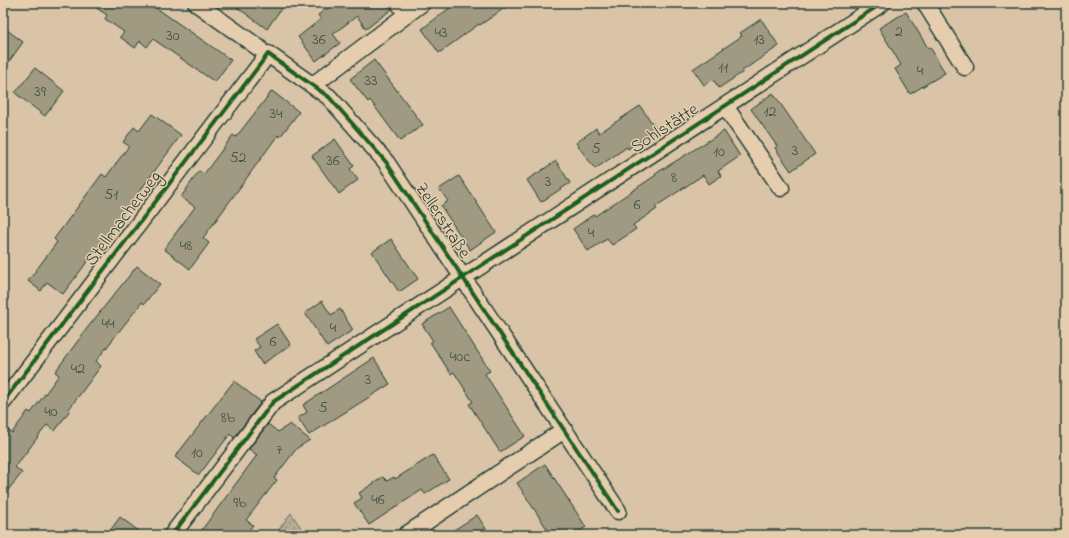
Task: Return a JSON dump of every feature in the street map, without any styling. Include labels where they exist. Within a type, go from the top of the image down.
[{"type":"street","name":"Zellerstraße","points":[[196,3],[330,97],[386,162],[618,511]]},
{"type":"street","points":[[313,85],[403,9],[422,3]]},
{"type":"street","name":"Sohlstätte","points":[[463,278],[882,3]]},
{"type":"street","points":[[925,3],[965,67]]},
{"type":"street","name":"Stellmacherweg","points":[[3,402],[263,51]]},
{"type":"street","points":[[725,106],[781,188]]},
{"type":"street","points":[[172,535],[273,402],[463,278]]},
{"type":"street","points":[[406,535],[564,430]]},
{"type":"shaded area","points":[[291,513],[306,535],[275,535]]},
{"type":"building","points":[[89,3],[149,3],[231,60],[215,82],[153,39],[147,47],[140,41],[135,48],[120,37],[124,32],[105,19],[107,15]]},
{"type":"building","points":[[231,3],[285,3],[267,29]]},
{"type":"building","points":[[334,3],[390,3],[392,9],[366,29],[357,16],[333,34],[340,43],[316,61],[298,37],[321,19],[318,15]]},
{"type":"building","points":[[456,3],[512,3],[480,25],[479,24],[439,53],[422,29]]},
{"type":"building","points":[[906,12],[928,48],[930,47],[945,73],[910,94],[895,69],[901,65],[879,28]]},
{"type":"building","points":[[761,19],[779,46],[719,88],[713,79],[704,85],[693,69],[742,36],[740,33]]},
{"type":"building","points":[[3,27],[23,42],[3,70]]},
{"type":"building","points":[[374,60],[423,125],[400,141],[370,100],[368,102],[350,79]]},
{"type":"building","points":[[35,68],[64,91],[45,116],[15,93]]},
{"type":"building","points":[[272,91],[299,112],[280,137],[278,135],[203,238],[209,243],[190,269],[164,249],[195,207],[181,197],[199,171],[204,174],[233,135],[236,137]]},
{"type":"building","points":[[773,93],[815,154],[791,171],[775,148],[777,146],[751,109]]},
{"type":"building","points":[[640,106],[657,130],[628,149],[627,147],[595,169],[576,143],[596,128],[599,133]]},
{"type":"building","points":[[152,114],[181,135],[111,230],[113,231],[98,251],[96,250],[63,294],[47,282],[41,291],[28,281],[57,242],[54,239],[102,174],[106,177],[129,146],[123,142],[134,127],[139,131]]},
{"type":"building","points":[[724,131],[740,156],[718,171],[721,176],[709,184],[703,175],[655,207],[657,209],[633,225],[636,229],[626,236],[612,245],[607,239],[588,251],[573,229],[594,214],[595,216],[656,175],[655,174]]},
{"type":"building","points":[[335,139],[354,166],[350,169],[358,180],[339,194],[312,156]]},
{"type":"building","points":[[556,161],[570,183],[541,202],[527,180]]},
{"type":"building","points":[[459,176],[496,232],[470,250],[441,206],[448,201],[439,189]]},
{"type":"building","points":[[391,239],[418,279],[399,292],[372,252]]},
{"type":"building","points":[[137,266],[160,284],[144,304],[142,302],[96,361],[101,366],[69,409],[70,410],[55,431],[47,425],[15,467],[22,473],[3,496],[3,426],[12,433],[28,411],[31,413],[59,375],[55,372],[88,327]]},
{"type":"building","points":[[322,301],[331,315],[340,309],[353,330],[327,347],[305,313]]},
{"type":"building","points":[[449,307],[490,371],[485,374],[525,436],[500,452],[469,404],[473,402],[454,372],[451,374],[430,342],[433,341],[422,324]]},
{"type":"building","points":[[277,324],[291,345],[262,364],[254,351],[260,347],[254,339]]},
{"type":"building","points":[[374,358],[390,384],[309,435],[298,418],[307,412],[303,405]]},
{"type":"building","points":[[234,381],[261,402],[234,438],[230,434],[199,475],[175,457]]},
{"type":"building","points":[[268,424],[278,432],[290,424],[310,440],[297,448],[274,478],[277,480],[246,520],[253,525],[245,535],[198,535],[257,455],[249,449]]},
{"type":"building","points":[[433,455],[449,479],[425,494],[422,490],[369,525],[354,503],[362,498],[359,493],[383,477],[387,481],[394,477],[395,479]]},
{"type":"building","points":[[545,464],[586,527],[573,535],[551,535],[517,483]]},
{"type":"building","points":[[477,515],[490,535],[446,535],[468,521]]},
{"type":"building","points":[[120,517],[144,535],[107,535]]},
{"type":"cycle path","points":[[172,535],[273,402],[882,3]]},
{"type":"cycle path","points":[[3,402],[268,54],[329,97],[386,162],[618,511]]}]
